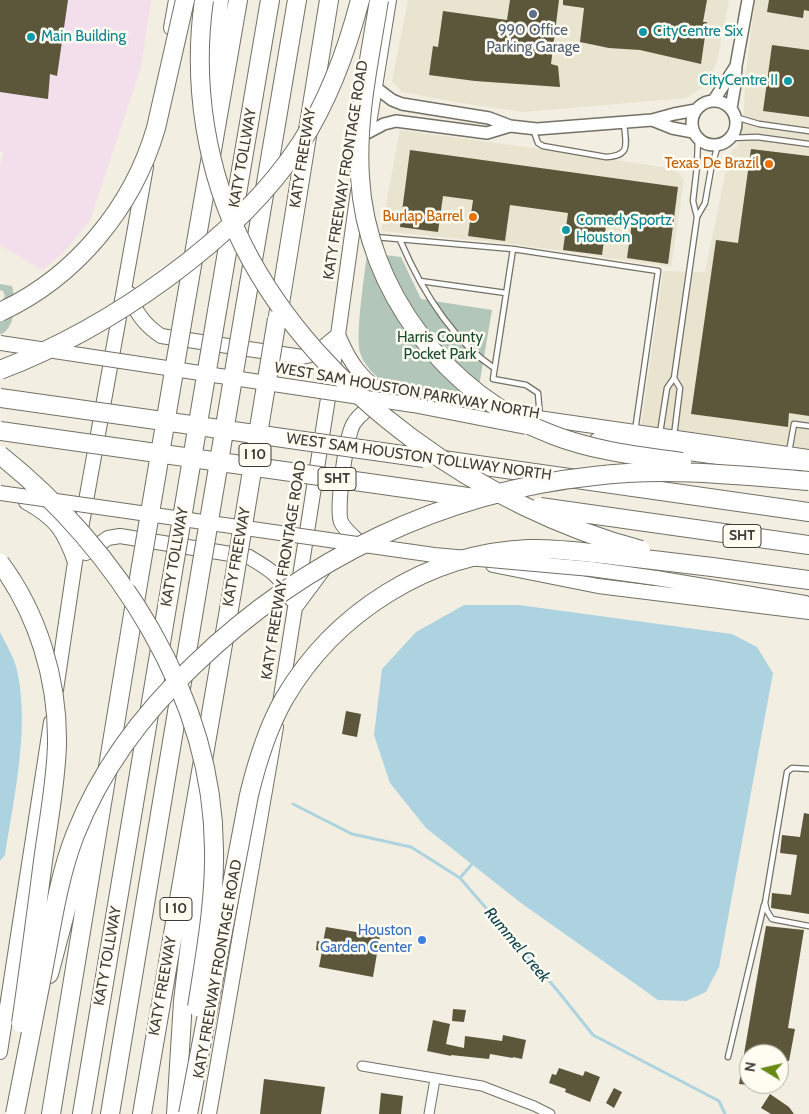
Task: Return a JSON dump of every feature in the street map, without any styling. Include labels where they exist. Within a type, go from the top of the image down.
[{"type":"highway","points":[[0,312],[41,288],[77,258],[104,229],[128,195],[139,175],[156,128],[185,0]]},
{"type":"highway","points":[[204,0],[200,36],[203,113],[207,139],[224,201],[244,248],[262,278],[289,317],[324,358],[369,402],[410,437],[486,487],[581,531],[625,546],[712,566]]},
{"type":"highway","points":[[198,229],[219,0]]},
{"type":"highway","points":[[51,1114],[139,578],[238,0]]},
{"type":"highway","name":"KATY TOLLWAY","points":[[82,1114],[270,0]]},
{"type":"highway","name":"KATY TOLLWAY","points":[[110,1114],[298,0]]},
{"type":"highway","name":"KATY FREEWAY","points":[[142,1114],[278,319],[329,0]]},
{"type":"highway","points":[[320,56],[338,0]]},
{"type":"highway","points":[[0,370],[75,335],[129,304],[186,263],[235,221],[282,169],[305,136],[331,88],[343,58],[360,0]]},
{"type":"highway","points":[[379,0],[360,129],[360,179],[365,217],[379,264],[397,301],[421,337],[447,367],[499,408],[537,429],[569,441],[638,456],[809,481]]},
{"type":"highway","name":"WEST SAM HOUSTON TOLLWAY NORTH","points":[[0,398],[809,512]]},
{"type":"highway","name":"SHT","points":[[0,431],[809,545]]},
{"type":"highway","points":[[0,455],[44,493],[67,516],[124,588],[142,616],[171,669],[200,743],[214,830],[214,868],[211,911],[182,1114]]},
{"type":"highway","points":[[15,1114],[57,894],[75,834],[88,806],[119,752],[152,710],[180,678],[247,618],[271,599],[327,562],[383,534],[440,511],[519,488],[591,476],[648,471],[710,473],[809,481]]},
{"type":"highway","points":[[188,1114],[249,795],[259,756],[284,699],[326,642],[357,614],[390,591],[432,571],[483,555],[527,549],[570,550],[712,566],[809,580]]},
{"type":"highway","points":[[0,563],[30,612],[41,641],[49,671],[57,731],[53,789],[9,1114]]},
{"type":"highway","points":[[176,1114],[183,1001],[199,868],[212,704]]},
{"type":"highway","points":[[9,1114],[61,931],[116,718]]},
{"type":"main road","points":[[0,1052],[86,502],[176,0]]},
{"type":"main road","name":"KATY FREEWAY FRONTAGE ROAD","points":[[209,1114],[295,609],[355,235],[367,133],[389,0]]},
{"type":"main road","points":[[127,271],[128,287],[132,302],[140,318],[149,328],[161,336],[302,357],[315,354],[338,335],[348,357],[358,372],[369,384],[387,396]]},
{"type":"main road","points":[[62,348],[81,341],[102,324],[118,299],[127,271]]},
{"type":"main road","points":[[0,338],[330,388],[809,456]]},
{"type":"main road","name":"WEST SAM HOUSTON PARKWAY NORTH","points":[[0,343],[413,406],[586,439],[809,470]]},
{"type":"main road","points":[[359,542],[346,531],[341,521],[339,506],[349,434],[353,423],[364,412],[387,396]]},
{"type":"main road","points":[[0,494],[434,555],[591,569],[809,604]]},
{"type":"main road","points":[[0,499],[26,502],[86,502],[307,532],[467,560],[598,586],[809,612]]},
{"type":"main road","points":[[26,502],[45,512],[57,525],[68,541],[76,562]]},
{"type":"main road","points":[[76,562],[93,547],[108,538],[120,536],[249,557],[267,568],[284,583],[295,609]]},
{"type":"main road","points":[[295,609],[318,574],[336,556],[359,542]]},
{"type":"street","points":[[652,120],[695,135],[710,145],[718,145],[731,138],[736,126],[733,112],[736,66],[748,0]]},
{"type":"street","points":[[695,135],[692,124],[696,110],[701,105],[714,100],[736,66]]},
{"type":"street","points":[[375,87],[392,100],[402,104],[489,118],[510,126],[532,128],[652,120],[696,110]]},
{"type":"street","points":[[714,100],[726,104],[733,112]]},
{"type":"street","points":[[367,133],[384,124],[396,121],[487,133],[510,126]]},
{"type":"street","points":[[362,1066],[482,1086],[550,1114]]},
{"type":"street","points":[[429,1114],[435,1079]]},
{"type":"lane","points":[[733,112],[759,124],[809,132]]},
{"type":"lane","points":[[532,128],[538,143],[543,146],[597,156],[616,157],[622,154],[625,149],[624,122]]},
{"type":"lane","points":[[695,135],[698,166],[693,201],[697,217]]},
{"type":"lane","points":[[731,138],[757,137],[809,144]]},
{"type":"lane","points":[[667,436],[667,388],[674,378],[697,217],[705,203],[710,169],[718,145]]},
{"type":"lane","points":[[366,236],[513,249],[658,270],[635,432]]},
{"type":"lane","points":[[400,240],[432,301],[460,339],[481,359],[494,368]]},
{"type":"lane","points":[[513,249],[493,378],[526,385],[538,393],[540,418]]},
{"type":"lane","points":[[420,281],[506,293]]},
{"type":"lane","points":[[667,436],[680,388],[674,378]]},
{"type":"lane","points":[[789,454],[794,424],[809,426]]},
{"type":"lane","points":[[728,1057],[765,904],[787,772],[792,768],[809,769]]},
{"type":"lane","points":[[765,904],[772,919],[809,926]]},
{"type":"shaded area","points":[[0,0],[151,0],[141,67],[90,220],[62,254],[42,270],[0,245],[0,169],[3,152],[0,151]]},
{"type":"shaded area","points":[[408,0],[729,0],[717,61],[709,83],[687,98],[524,112],[402,92],[392,81]]},
{"type":"shaded area","points":[[755,0],[809,0],[809,450],[641,426],[663,271],[705,272],[728,160],[733,149],[737,148],[744,109],[745,79]]},
{"type":"shaded area","points":[[400,130],[675,169],[684,179],[671,267],[514,244],[381,231]]},
{"type":"green space","name":"Harris County Pocket Park","points":[[367,253],[401,257],[421,299],[492,310],[477,398],[384,382],[367,366],[362,359],[359,336]]},
{"type":"green space","points":[[0,284],[12,286],[14,298],[14,312],[10,325],[2,334],[0,334],[0,304],[5,296],[3,291],[0,290]]},
{"type":"water","points":[[464,605],[519,605],[732,634],[757,647],[773,673],[719,967],[706,992],[686,1001],[658,1000],[521,903],[426,828],[390,783],[374,735],[382,669],[416,632]]},
{"type":"water","points":[[0,632],[12,655],[17,670],[21,692],[22,715],[16,786],[5,855],[0,861]]},
{"type":"building","name":"Main Building","points":[[0,0],[68,0],[57,76],[50,74],[48,99],[0,92]]},
{"type":"building","points":[[510,0],[559,0],[551,64],[558,66],[560,87],[475,81],[429,75],[433,46],[438,47],[443,11],[507,20]]},
{"type":"building","name":"CityCentre Six","points":[[563,0],[707,0],[703,22],[707,22],[701,64],[640,50],[609,48],[580,42],[584,8],[563,5]]},
{"type":"building","points":[[769,0],[809,0],[809,11],[804,10],[803,18],[767,12]]},
{"type":"building","name":"CityCentre II","points":[[772,45],[809,50],[809,117],[763,111]]},
{"type":"building","points":[[751,149],[809,156],[809,416],[789,413],[788,427],[691,414],[716,240],[738,243]]},
{"type":"building","points":[[410,150],[678,187],[668,264],[627,258],[632,222],[607,218],[602,255],[563,250],[568,213],[510,205],[505,241],[468,236],[473,200],[443,196],[438,232],[400,227]]},
{"type":"building","points":[[346,711],[361,714],[357,737],[342,734]]},
{"type":"building","points":[[804,813],[809,814],[809,914],[771,908],[772,893],[791,895],[797,855],[780,853],[782,835],[800,837]]},
{"type":"building","points":[[766,926],[804,930],[788,1028],[795,1029],[789,1061],[789,1044],[746,1044]]},
{"type":"building","points":[[326,927],[380,936],[373,977],[319,967],[322,951],[316,950],[317,941],[323,942]]},
{"type":"building","points":[[453,1009],[466,1010],[464,1022],[452,1021]]},
{"type":"building","points":[[433,1020],[450,1024],[446,1044],[464,1048],[465,1036],[502,1041],[503,1035],[526,1040],[522,1059],[490,1054],[489,1059],[451,1056],[427,1051]]},
{"type":"building","points":[[559,1068],[583,1076],[585,1071],[600,1077],[590,1102],[565,1092],[566,1089],[549,1083],[552,1074],[556,1075]]},
{"type":"building","points":[[264,1079],[325,1087],[321,1114],[260,1114]]},
{"type":"building","points":[[614,1088],[622,1092],[614,1108],[606,1103]]},
{"type":"building","points":[[381,1093],[403,1096],[401,1114],[379,1114]]},
{"type":"building","points":[[770,1094],[789,1107],[794,1114],[771,1114],[761,1108]]},
{"type":"waterway","name":"Rummel Creek","points":[[293,804],[352,834],[411,847],[460,878],[557,990],[593,1035],[719,1101],[725,1114]]},
{"type":"waterway","points":[[460,878],[472,864]]},
{"type":"place","name":"990 Office Parking Garage","points":[[533,14]]},
{"type":"place","name":"CityCentre Six","points":[[643,32]]},
{"type":"place","name":"Main Building","points":[[31,37]]},
{"type":"place","name":"CityCentre II","points":[[788,81]]},
{"type":"place","name":"Texas De Brazil","points":[[769,164]]},
{"type":"place","name":"Burlap Barrel","points":[[473,217]]},
{"type":"place","name":"ComedySportz Houston","points":[[566,230]]},
{"type":"place","name":"Houston Garden Center","points":[[422,940]]}]
